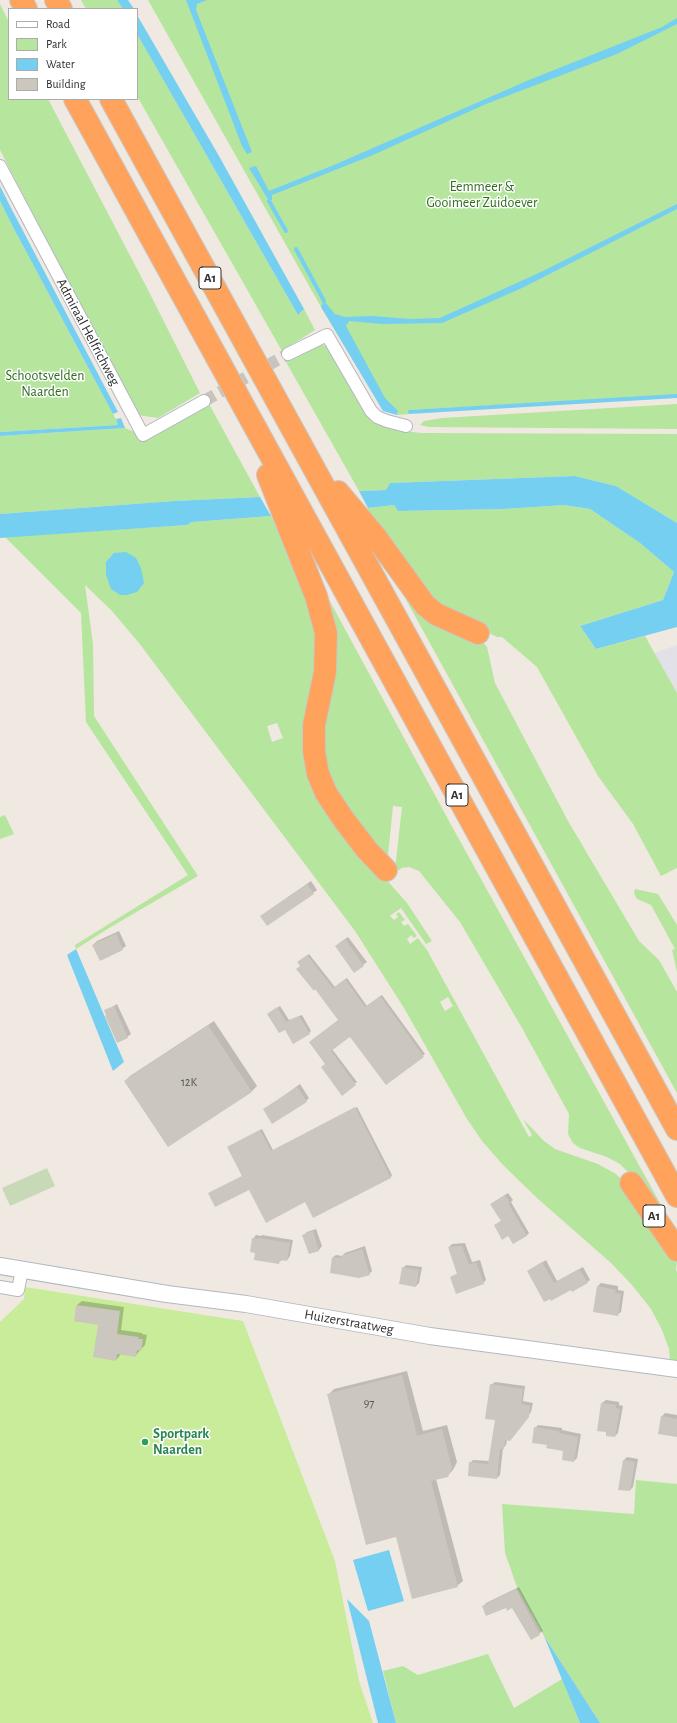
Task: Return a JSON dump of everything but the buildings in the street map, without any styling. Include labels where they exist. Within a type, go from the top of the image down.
[{"type":"highway","name":"A1","points":[[76,100],[677,1196]]},
{"type":"highway","name":"A1","points":[[112,100],[677,1129]]},
{"type":"highway","name":"A1","points":[[237,393],[316,596],[324,622],[326,632],[326,662],[314,733],[315,760],[320,780],[344,820],[367,850],[386,870]]},
{"type":"highway","name":"A1","points":[[308,457],[375,536],[425,605],[436,614],[478,633]]},
{"type":"highway","name":"A1","points":[[631,1183],[677,1250]]},
{"type":"street","name":"Admiraal Helfrichweg","points":[[0,166],[143,435],[204,401]]},
{"type":"street","points":[[288,354],[327,335],[371,411],[378,417],[387,421],[406,426]]},
{"type":"street","name":"Huizerstraatweg","points":[[0,1266],[167,1294],[241,1303],[430,1336],[677,1369]]},
{"type":"street","points":[[0,1287],[18,1290],[22,1270]]},
{"type":"shaded area","points":[[677,645],[677,693],[654,653]]},
{"type":"green space","points":[[81,0],[117,0],[122,8],[85,8]]},
{"type":"green space","name":"Eemmeer & Gooimeer Zuidoever","points":[[148,0],[677,0],[677,395],[409,410],[409,414],[397,415],[398,411],[385,410],[321,307]]},
{"type":"green space","points":[[0,4],[8,20],[8,100],[49,100],[200,393],[158,418],[137,415],[0,150]]},
{"type":"green space","points":[[138,36],[298,315],[304,309],[315,330],[282,351],[138,98]]},
{"type":"green space","name":"Schootsvelden Naarden","points":[[0,201],[14,229],[119,425],[0,432]]},
{"type":"green space","points":[[322,344],[333,351],[361,401],[406,431],[421,433],[677,434],[677,523],[616,486],[575,476],[390,483],[386,490],[359,491],[286,362]]},
{"type":"green space","points":[[209,404],[260,497],[174,501],[0,514],[0,436],[125,428],[148,438]]},
{"type":"green space","points":[[677,404],[677,429],[429,427],[420,425],[424,421],[442,418]]},
{"type":"green space","points":[[394,505],[398,511],[504,509],[564,505],[590,509],[640,543],[674,572],[663,600],[580,626],[596,649],[645,636],[677,693],[677,868],[661,876],[633,824],[598,776],[537,667],[502,637],[497,637],[439,609],[366,510],[368,508]]},
{"type":"green space","points":[[271,516],[289,552],[319,630],[308,741],[361,851],[407,903],[432,941],[426,944],[401,908],[390,916],[394,920],[398,917],[396,914],[399,912],[405,920],[401,922],[404,926],[408,924],[417,936],[414,938],[411,935],[407,939],[410,944],[418,938],[427,950],[529,1137],[532,1135],[523,1119],[544,1141],[555,1149],[598,1164],[616,1174],[668,1246],[677,1261],[677,1363],[670,1362],[669,1349],[662,1330],[651,1309],[632,1285],[611,1263],[537,1198],[503,1165],[482,1141],[467,1119],[404,1008],[355,931],[139,643],[112,611],[85,585],[93,644],[94,716],[198,876],[76,949],[75,945],[188,875],[86,722],[81,613],[5,537],[187,525],[192,522]],"holes":[[[277,723],[283,738],[272,742],[267,726]],[[448,997],[453,1006],[445,1011],[440,1002]]]},
{"type":"green space","points":[[307,559],[449,821],[677,1234],[630,1174],[620,1164],[607,1157],[580,1148],[573,1143],[568,1134],[569,1114],[522,1028],[460,922],[419,871],[409,867],[401,868],[400,870],[395,869],[402,807],[393,806],[387,865],[323,774],[326,691]]},
{"type":"green space","points":[[387,565],[482,641],[487,647],[495,683],[568,821],[639,941],[659,960],[677,992],[677,1093]]},
{"type":"green space","points":[[5,815],[14,834],[0,839],[0,817]]},
{"type":"green space","points":[[635,889],[658,894],[677,925],[677,972],[672,950],[675,949],[651,905],[637,899],[634,893]]},
{"type":"green space","points":[[47,1168],[55,1186],[10,1206],[2,1188]]},
{"type":"green space","name":"Sportpark Naarden","points":[[25,1287],[243,1321],[335,1561],[359,1681],[373,1723],[0,1723],[0,1322],[24,1299]]},
{"type":"green space","points":[[636,1480],[677,1484],[677,1723],[600,1723],[544,1636],[518,1590],[505,1553],[502,1504],[634,1514]]},
{"type":"green space","points":[[488,1654],[514,1708],[562,1679],[580,1723],[396,1723],[383,1671],[403,1666],[418,1675]]},
{"type":"water","points":[[117,0],[128,0],[133,8],[122,8]]},
{"type":"water","points":[[186,0],[207,0],[197,4],[196,10],[252,152],[247,154],[242,146]]},
{"type":"water","points":[[138,17],[219,156],[304,309],[298,315],[138,36]]},
{"type":"water","points":[[677,18],[677,24],[617,54],[486,104],[373,155],[272,195],[272,200],[269,201],[249,168],[256,166],[269,191],[334,165],[529,80],[662,27]]},
{"type":"water","points":[[0,186],[118,412],[113,414],[14,229],[0,201]]},
{"type":"water","points":[[677,204],[677,209],[522,288],[442,323],[383,324],[349,321],[346,326],[385,398],[398,411],[397,415],[383,411],[321,307],[324,301],[335,314],[345,317],[372,316],[410,319],[440,318],[543,271]]},
{"type":"water","points":[[677,394],[677,398],[409,414],[408,410]]},
{"type":"water","points":[[121,418],[125,428],[0,436],[0,432],[118,425],[116,419]]},
{"type":"water","points":[[575,476],[616,486],[677,523],[677,627],[596,649],[580,626],[663,600],[674,572],[640,543],[590,509],[564,505],[504,509],[398,511],[394,505],[368,508],[359,491],[386,490],[390,483]]},
{"type":"water","points":[[260,497],[271,516],[192,522],[187,525],[0,538],[0,514],[174,501]]},
{"type":"water","points":[[126,552],[136,558],[141,568],[144,583],[137,592],[127,595],[120,595],[111,589],[106,575],[106,562],[114,553]]},
{"type":"water","points":[[76,949],[124,1062],[113,1071],[67,955]]},
{"type":"water","points":[[389,1550],[404,1601],[368,1611],[353,1560]]},
{"type":"water","points":[[347,1599],[369,1621],[396,1723],[378,1723]]},
{"type":"water","points":[[544,1636],[582,1695],[600,1723],[580,1723]]},
{"type":"waterway","points":[[269,201],[286,231]]},
{"type":"waterway","points":[[296,249],[324,301]]},
{"type":"tunnel","points":[[204,401],[288,354]]},
{"type":"place","name":"Sportpark Naarden","points":[[145,1442]]}]
